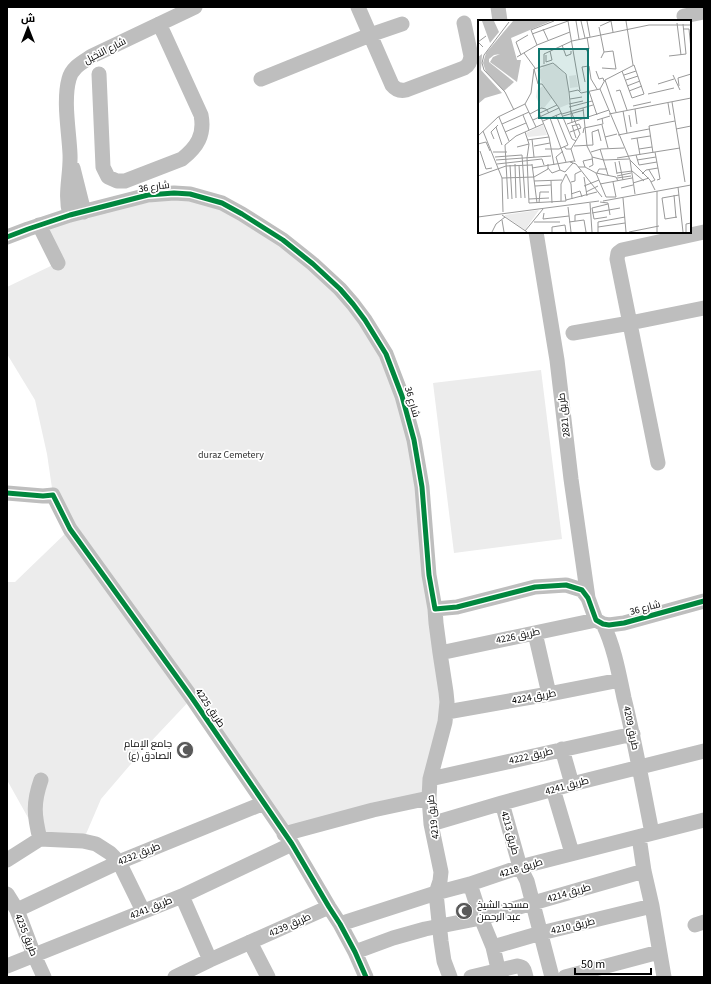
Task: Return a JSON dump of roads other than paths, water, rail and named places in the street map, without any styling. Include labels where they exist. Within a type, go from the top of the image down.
[{"type":"street","name":"شارع النخيل","points":[[77,214],[67,201],[70,155],[67,91],[69,79],[73,70],[92,56],[195,7]]},
{"type":"street","points":[[358,7],[392,85],[397,90],[403,91],[464,68],[468,65],[472,56],[464,24]]},
{"type":"street","points":[[684,16],[704,12]]},
{"type":"street","points":[[99,74],[104,167],[108,177],[117,181],[125,181],[182,159],[196,146],[202,121],[159,24]]},
{"type":"street","points":[[261,79],[370,35],[402,24]]},
{"type":"street","name":"شارع 36","points":[[7,237],[39,225],[148,195],[174,193],[190,194],[222,203],[242,214],[282,240],[313,264],[340,289],[365,320],[386,354],[402,396],[414,440],[422,487],[429,575],[435,609]]},
{"type":"street","points":[[39,225],[58,263]]},
{"type":"street","points":[[658,463],[617,259],[618,253],[622,250],[704,232]]},
{"type":"street","name":"طريق 2821","points":[[536,233],[557,360],[571,479],[588,598]]},
{"type":"street","points":[[573,333],[704,308]]},
{"type":"street","name":"طريق 4225","points":[[7,493],[43,496],[53,495],[70,529],[192,698],[288,839],[340,924],[366,977]]},
{"type":"street","points":[[435,609],[456,607],[535,587],[566,585],[582,590],[588,598],[599,622]]},
{"type":"street","name":"شارع 36","points":[[599,622],[609,625],[624,623],[704,601]]},
{"type":"street","name":"طريق 4219","points":[[435,609],[446,692],[447,712],[430,779],[429,798],[431,824],[441,872],[436,893],[439,927],[444,961],[450,977]]},
{"type":"street","name":"طريق 4226","points":[[440,653],[536,633],[599,622]]},
{"type":"street","name":"طريق 4209","points":[[599,622],[609,638],[633,734],[639,767],[645,835],[644,871],[652,906],[664,977]]},
{"type":"street","points":[[536,633],[549,694]]},
{"type":"street","name":"طريق 4224","points":[[447,712],[620,680]]},
{"type":"street","name":"طريق 4222","points":[[430,779],[633,734]]},
{"type":"street","points":[[562,749],[572,784]]},
{"type":"street","name":"طريق 4241","points":[[431,824],[553,789],[704,751]]},
{"type":"street","points":[[40,839],[36,822],[35,808],[41,780]]},
{"type":"street","points":[[553,789],[572,853]]},
{"type":"street","name":"طريق 4241","points":[[7,966],[182,896],[288,839],[373,810],[429,798]]},
{"type":"street","name":"طريق 4232","points":[[17,910],[119,862],[264,803]]},
{"type":"street","name":"طريق 4213","points":[[502,803],[520,867],[527,881],[552,977]]},
{"type":"street","name":"طريق 4218","points":[[340,924],[520,867],[704,820]]},
{"type":"street","points":[[7,860],[40,839],[84,841],[96,844],[110,853],[119,862],[143,911]]},
{"type":"street","name":"طريق 4214","points":[[355,952],[393,938],[426,929],[481,918],[644,871]]},
{"type":"street","points":[[470,884],[481,918],[493,947],[499,973]]},
{"type":"street","name":"طريق 4235","points":[[7,894],[17,910],[34,956],[44,977]]},
{"type":"street","points":[[182,896],[210,960]]},
{"type":"street","name":"طريق 4210","points":[[493,947],[652,906]]},
{"type":"street","name":"طريق 4239","points":[[175,977],[250,942],[329,908]]},
{"type":"street","points":[[250,942],[268,977]]},
{"type":"street","points":[[565,977],[659,952]]},
{"type":"street","points":[[471,977],[499,973],[517,966],[524,968],[526,977]]},
{"type":"place","name":"جامع الإمام الصادق (ع)","points":[[185,750]]},
{"type":"place","name":"مسجد الشيخ عبد الرحمن","points":[[464,911]]},
{"type":"park label","name":"duraz Cemetery","points":[[231,455]]}]
